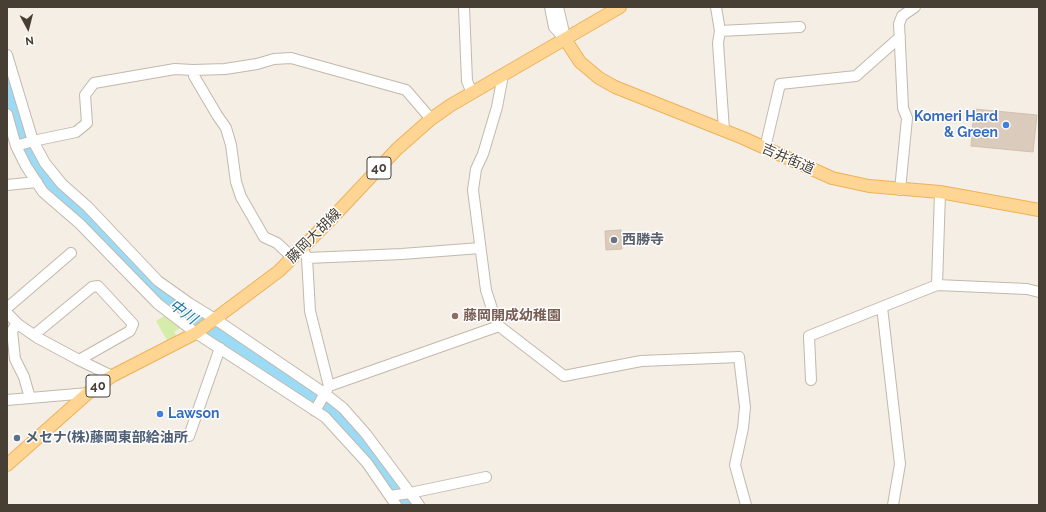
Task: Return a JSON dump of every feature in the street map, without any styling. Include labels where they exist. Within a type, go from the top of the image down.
[{"type":"main road","name":"藤岡大胡線","points":[[7,465],[88,393],[112,376],[206,326],[279,271],[293,258],[305,253],[397,149],[431,119],[472,93],[620,7]]},
{"type":"main road","name":"吉井街道","points":[[565,39],[580,62],[615,87],[724,130],[832,178],[869,186],[900,190],[940,192],[1039,210]]},
{"type":"street","points":[[464,7],[467,81],[472,93]]},
{"type":"street","points":[[550,7],[554,27],[565,39]]},
{"type":"street","points":[[558,7],[565,39]]},
{"type":"street","points":[[716,7],[720,31],[718,43],[724,130]]},
{"type":"street","points":[[900,190],[907,118],[903,108],[899,24],[902,16],[914,7]]},
{"type":"street","points":[[720,31],[800,27]]},
{"type":"street","points":[[765,148],[780,84],[856,76],[900,37]]},
{"type":"street","points":[[7,55],[33,140],[45,163],[62,184],[88,207],[158,281],[188,303],[206,326],[220,348],[325,417],[357,450],[396,505]]},
{"type":"street","points":[[16,146],[33,140],[76,132],[87,123],[85,95],[94,84],[174,69],[225,69],[257,64],[274,59],[291,58],[406,90],[431,119]]},
{"type":"street","points":[[193,70],[194,76],[226,128],[231,145],[236,182],[242,198],[264,237],[277,243],[293,258]]},
{"type":"street","points":[[503,75],[497,107],[483,154],[476,169],[473,190],[486,290],[499,326],[564,376],[641,361],[739,357],[745,407],[743,428],[735,465],[746,505]]},
{"type":"street","points":[[7,114],[16,146],[26,166],[43,192],[80,224],[158,304],[206,326],[327,390],[366,434],[419,505]]},
{"type":"street","points":[[7,185],[37,182]]},
{"type":"street","points":[[937,285],[940,192]]},
{"type":"street","points":[[327,390],[310,311],[305,253],[402,254],[480,248]]},
{"type":"street","points":[[7,308],[71,253]]},
{"type":"street","points":[[812,380],[809,336],[937,285],[1027,289],[1039,292]]},
{"type":"street","points":[[34,335],[92,286],[98,286],[133,324],[130,331],[79,360]]},
{"type":"street","points":[[882,307],[900,464],[893,505]]},
{"type":"street","points":[[7,313],[17,323],[34,335],[112,376]]},
{"type":"street","points":[[17,323],[12,331],[15,358],[24,377],[30,398]]},
{"type":"street","points":[[315,411],[327,390],[499,326]]},
{"type":"street","points":[[188,436],[220,348]]},
{"type":"street","points":[[7,400],[88,393]]},
{"type":"street","points":[[390,496],[486,477]]},
{"type":"green space","points":[[164,316],[180,328],[174,332],[177,336],[167,340],[156,321]]},
{"type":"building","points":[[974,109],[1037,115],[1033,152],[971,146]]},
{"type":"building","name":"西勝寺","points":[[621,230],[622,249],[606,250],[605,231]]},
{"type":"waterway","name":"中川","points":[[7,79],[28,148],[39,171],[50,186],[95,224],[106,241],[133,266],[153,288],[182,312],[302,390],[329,410],[350,429],[377,461],[408,505]]},
{"type":"place","name":"Komeri Hard & Green","points":[[1006,125]]},
{"type":"place","name":"西勝寺","points":[[614,240]]},
{"type":"place","name":"藤岡開成幼稚園","points":[[455,316]]},
{"type":"place","name":"Lawson","points":[[160,414]]},
{"type":"place","name":"メセナ(株)藤岡東部給油所","points":[[17,438]]}]
